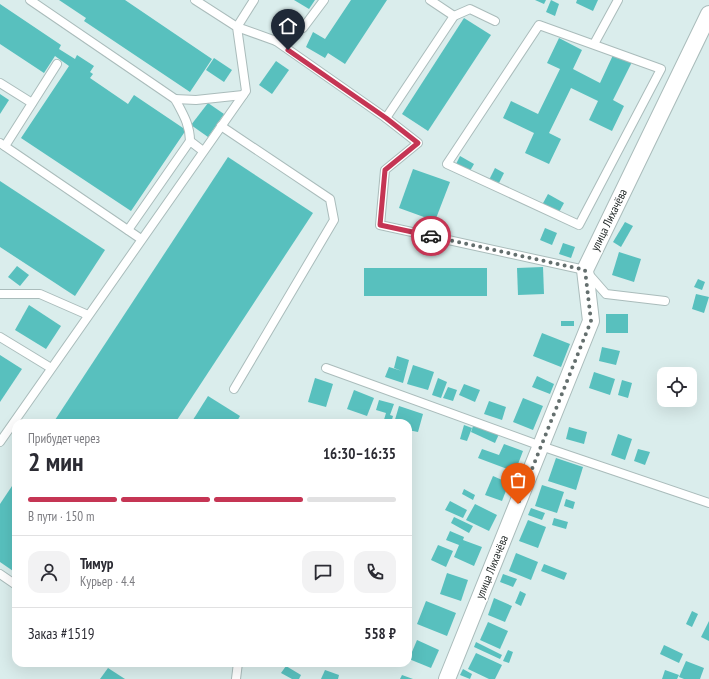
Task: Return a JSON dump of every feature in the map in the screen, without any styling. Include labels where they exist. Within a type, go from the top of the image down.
[{"type":"street","name":"улица Лихачёва","points":[[448,679],[591,321],[585,270],[709,14]]},
{"type":"lane","points":[[30,0],[175,99],[187,121],[190,131],[190,141],[128,230]]},
{"type":"lane","points":[[195,0],[237,27],[276,41],[386,118],[418,143],[385,170],[380,225],[585,270],[606,294],[665,301]]},
{"type":"lane","points":[[16,419],[246,91],[237,27],[254,0]]},
{"type":"lane","points":[[276,41],[303,28],[324,0]]},
{"type":"lane","points":[[430,0],[454,16]]},
{"type":"lane","points":[[594,44],[618,0]]},
{"type":"lane","points":[[386,118],[454,16],[470,9],[495,21]]},
{"type":"lane","points":[[539,25],[594,44],[661,68],[580,225],[448,164],[539,25]]},
{"type":"lane","points":[[56,64],[32,103],[3,145],[141,239]]},
{"type":"lane","points":[[0,82],[32,103]]},
{"type":"lane","points":[[175,99],[196,100],[242,95]]},
{"type":"lane","points":[[221,126],[330,199],[334,220],[234,389]]},
{"type":"lane","points":[[190,141],[203,151]]},
{"type":"lane","points":[[0,294],[40,294],[88,315]]},
{"type":"lane","points":[[0,337],[51,368]]},
{"type":"lane","points":[[326,368],[541,446],[709,503]]},
{"type":"lane","points":[[0,442],[12,425]]},
{"type":"lane","points":[[0,574],[12,582]]},
{"type":"lane","points":[[236,679],[238,667]]},
{"type":"building","points":[[59,0],[125,0],[212,59],[190,92],[84,21],[86,18]]},
{"type":"building","points":[[294,0],[315,0],[309,9]]},
{"type":"building","points":[[351,0],[387,0],[345,64],[328,53],[325,58],[306,47],[313,32],[325,39]]},
{"type":"building","points":[[535,0],[546,0],[544,4]]},
{"type":"building","points":[[551,0],[559,4],[555,16],[546,12]]},
{"type":"building","points":[[577,0],[598,0],[593,11],[576,3]]},
{"type":"building","points":[[0,4],[61,45],[59,49],[75,59],[77,55],[94,66],[90,72],[93,74],[90,78],[128,104],[134,95],[186,130],[131,211],[21,138],[69,66],[55,56],[44,73],[0,44]]},
{"type":"building","points":[[464,18],[491,35],[428,131],[402,114]]},
{"type":"building","points":[[559,38],[582,50],[573,69],[600,83],[614,53],[632,62],[613,100],[624,106],[612,131],[589,120],[598,101],[571,88],[549,133],[561,139],[549,164],[525,153],[534,133],[503,118],[511,101],[538,114],[560,69],[547,63]]},
{"type":"building","points":[[214,58],[232,70],[224,82],[206,70]]},
{"type":"building","points":[[276,61],[289,70],[272,94],[259,85]]},
{"type":"building","points":[[0,94],[9,100],[0,114]]},
{"type":"building","points":[[208,103],[224,114],[208,137],[191,125]]},
{"type":"building","points":[[460,156],[474,164],[470,171],[456,164]]},
{"type":"building","points":[[228,157],[313,213],[178,419],[56,419]]},
{"type":"building","points":[[495,168],[504,173],[498,185],[489,180]]},
{"type":"building","points":[[413,169],[450,182],[435,221],[399,208]]},
{"type":"building","points":[[0,181],[105,250],[75,296],[0,247]]},
{"type":"building","points":[[548,194],[564,203],[558,214],[542,205]]},
{"type":"building","points":[[625,222],[633,226],[621,247],[613,242]]},
{"type":"building","points":[[545,228],[557,233],[552,245],[540,240]]},
{"type":"building","points":[[563,243],[575,247],[571,258],[559,254]]},
{"type":"building","points":[[619,252],[641,259],[634,282],[612,275]]},
{"type":"building","points":[[17,266],[29,275],[20,286],[8,277]]},
{"type":"building","points":[[543,267],[544,294],[518,295],[517,268]]},
{"type":"building","points":[[364,268],[487,268],[487,296],[364,296]]},
{"type":"building","points":[[698,279],[705,282],[702,290],[694,287]]},
{"type":"building","points":[[696,294],[709,297],[704,313],[692,309]]},
{"type":"building","points":[[29,305],[61,326],[46,349],[15,330]]},
{"type":"building","points":[[606,314],[628,314],[628,333],[606,333]]},
{"type":"building","points":[[561,321],[574,321],[574,326],[561,326]]},
{"type":"building","points":[[542,333],[570,344],[561,367],[533,356]]},
{"type":"building","points":[[602,347],[620,351],[616,365],[599,361]]},
{"type":"building","points":[[0,355],[22,369],[0,402]]},
{"type":"building","points":[[397,356],[409,360],[403,383],[385,377],[389,367],[402,371],[394,368]]},
{"type":"building","points":[[413,365],[434,372],[428,390],[407,384]]},
{"type":"building","points":[[594,372],[615,379],[610,395],[589,388]]},
{"type":"building","points":[[537,376],[554,384],[550,394],[532,387]]},
{"type":"building","points":[[315,378],[333,384],[326,407],[308,402]]},
{"type":"building","points":[[438,378],[447,382],[441,398],[432,395]]},
{"type":"building","points":[[622,380],[632,383],[628,398],[618,395]]},
{"type":"building","points":[[464,384],[480,390],[475,402],[459,395]]},
{"type":"building","points":[[448,387],[457,390],[453,401],[443,398]]},
{"type":"building","points":[[354,390],[374,398],[367,416],[347,409]]},
{"type":"building","points":[[208,396],[240,416],[238,419],[194,419]]},
{"type":"building","points":[[523,398],[543,406],[533,430],[513,422]]},
{"type":"building","points":[[379,400],[394,404],[390,415],[393,416],[392,419],[384,419],[386,413],[376,410]]},
{"type":"building","points":[[489,401],[506,407],[502,420],[484,414]]},
{"type":"building","points":[[399,406],[423,414],[418,432],[412,431],[412,419],[395,419]]},
{"type":"building","points":[[464,425],[472,428],[467,441],[460,439]]},
{"type":"building","points":[[473,426],[499,434],[495,443],[471,432]]},
{"type":"building","points":[[569,427],[587,432],[584,444],[566,439]]},
{"type":"building","points":[[618,434],[632,439],[625,460],[611,455]]},
{"type":"building","points":[[504,444],[523,451],[515,472],[478,458],[482,449],[499,455]]},
{"type":"building","points":[[638,449],[650,452],[645,465],[634,461]]},
{"type":"building","points":[[556,458],[583,467],[576,490],[548,481]]},
{"type":"building","points":[[493,476],[509,483],[502,501],[485,495]]},
{"type":"building","points":[[542,485],[564,492],[557,513],[535,506]]},
{"type":"building","points":[[12,486],[12,570],[0,562],[0,504]]},
{"type":"building","points":[[464,489],[475,495],[473,500],[462,494]]},
{"type":"building","points":[[566,499],[575,502],[573,509],[564,506]]},
{"type":"building","points":[[450,501],[467,510],[463,518],[445,510]]},
{"type":"building","points":[[475,504],[497,515],[489,531],[466,520]]},
{"type":"building","points":[[531,508],[545,513],[542,520],[528,515]]},
{"type":"building","points":[[454,517],[473,526],[469,533],[451,523]]},
{"type":"building","points":[[554,518],[568,522],[566,529],[552,525]]},
{"type":"building","points":[[528,520],[546,527],[538,548],[519,541]]},
{"type":"building","points":[[450,531],[464,537],[463,540],[482,547],[474,566],[454,557],[459,545],[446,540]]},
{"type":"building","points":[[438,545],[453,551],[446,567],[431,560]]},
{"type":"building","points":[[516,553],[538,562],[531,580],[509,571]]},
{"type":"building","points":[[544,564],[567,573],[564,580],[541,571]]},
{"type":"building","points":[[447,573],[468,580],[461,601],[440,594]]},
{"type":"building","points":[[503,574],[517,579],[513,587],[500,582]]},
{"type":"building","points":[[520,591],[526,594],[521,606],[515,603]]},
{"type":"building","points":[[494,598],[512,606],[505,622],[488,615]]},
{"type":"building","points":[[426,601],[456,613],[447,636],[417,624]]},
{"type":"building","points":[[692,611],[698,614],[692,627],[686,624]]},
{"type":"building","points":[[709,621],[709,641],[701,637]]},
{"type":"building","points":[[488,622],[508,631],[500,649],[480,640]]},
{"type":"building","points":[[417,640],[439,650],[431,668],[412,660],[412,652]]},
{"type":"building","points":[[476,642],[502,655],[500,659],[474,647]]},
{"type":"building","points":[[664,645],[683,654],[679,663],[660,654]]},
{"type":"building","points":[[508,650],[513,652],[509,663],[503,661]]},
{"type":"building","points":[[476,653],[502,665],[495,679],[489,679],[468,669]]},
{"type":"building","points":[[686,661],[704,668],[700,679],[684,679],[679,677]]},
{"type":"building","points":[[285,667],[288,667],[301,675],[299,679],[292,679],[281,673]]},
{"type":"building","points":[[108,668],[125,679],[100,679]]},
{"type":"building","points":[[463,669],[472,674],[470,679],[460,675]]},
{"type":"building","points":[[325,670],[339,675],[338,679],[321,679]]},
{"type":"building","points":[[665,670],[679,675],[677,679],[662,679]]},
{"type":"building","points":[[402,675],[413,679],[400,679]]},
{"type":"way so far","points":[[431,236],[585,270],[591,321],[518,504]]},
{"type":"route","points":[[288,50],[386,118],[418,143],[385,170],[380,225],[431,236]]}]
